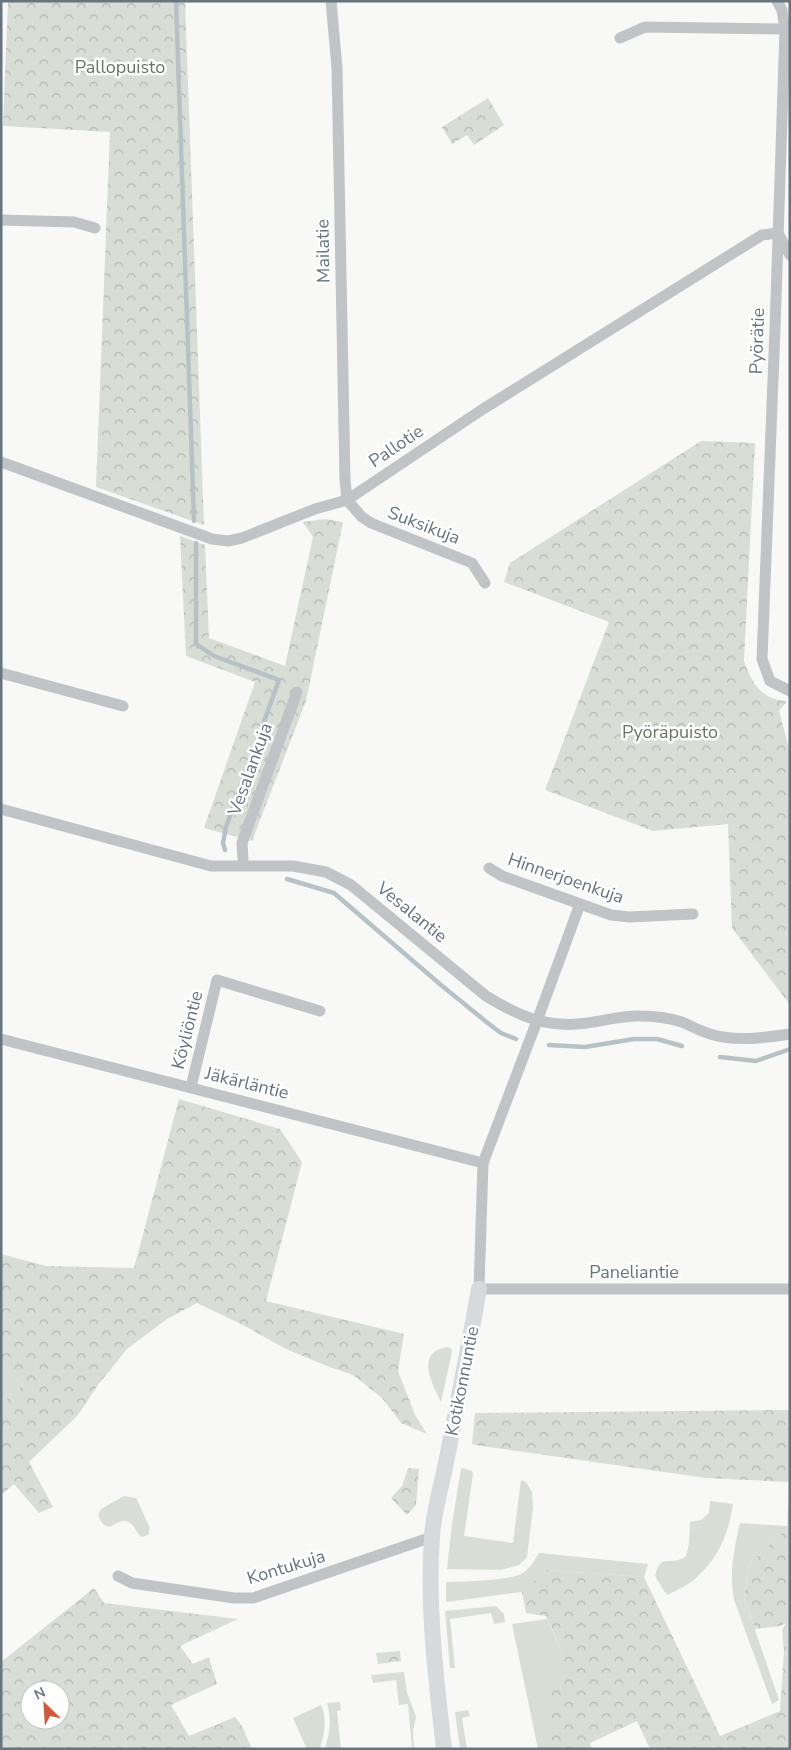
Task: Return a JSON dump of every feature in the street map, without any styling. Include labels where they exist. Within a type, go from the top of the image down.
[{"type":"street","name":"Mailatie","points":[[331,1],[337,68],[347,500]]},
{"type":"street","name":"Pyörätie","points":[[777,1],[782,10],[785,29],[762,659],[770,681],[790,691]]},
{"type":"street","points":[[620,38],[645,27],[785,29]]},
{"type":"street","points":[[1,220],[74,222],[95,228]]},
{"type":"street","name":"Pallotie","points":[[1,462],[212,539],[228,541],[242,538],[315,509],[347,500],[483,409],[762,234],[778,233]]},
{"type":"street","points":[[778,233],[790,255]]},
{"type":"street","name":"Suksikuja","points":[[347,500],[362,517],[371,523],[472,562],[485,583]]},
{"type":"street","points":[[1,673],[122,706]]},
{"type":"street","name":"Vesalankuja","points":[[243,859],[242,843],[297,692]]},
{"type":"street","name":"Vesalantie","points":[[1,809],[211,866],[292,866],[326,872],[351,885],[486,996],[511,1011],[537,1022],[560,1025],[578,1024],[613,1017],[640,1016],[682,1022],[711,1035],[736,1038],[764,1038],[790,1034]]},
{"type":"street","name":"Hinnerjoenkuja","points":[[489,868],[502,876],[619,917],[693,914]]},
{"type":"street","name":"Kotikonnuntie","points":[[444,1749],[437,1693],[431,1611],[432,1537],[479,1289],[483,1163],[580,904]]},
{"type":"street","name":"Köyliöntie","points":[[191,1087],[217,980],[320,1011]]},
{"type":"street","name":"Jäkärläntie","points":[[1,1039],[483,1163]]},
{"type":"street","name":"Paneliantie","points":[[479,1289],[790,1289]]},
{"type":"street","name":"Kontukuja","points":[[118,1576],[132,1583],[234,1598],[252,1598],[432,1537]]},
{"type":"green space","name":"Pallopuisto","points":[[8,1],[185,1],[204,525],[96,487],[110,132],[3,126]]},
{"type":"green space","points":[[488,98],[504,125],[474,145],[467,135],[452,144],[442,127]]},
{"type":"green space","name":"Pyöräpuisto","points":[[701,441],[755,443],[744,661],[750,677],[764,694],[778,700],[787,701],[779,711],[790,752],[790,1005],[732,928],[728,824],[653,831],[545,790],[609,622],[504,582],[510,563]]},
{"type":"green space","points":[[325,519],[343,522],[306,701],[252,841],[204,828],[255,682],[186,656],[180,536],[205,545],[209,638],[285,666],[313,537],[303,522]]},
{"type":"green space","points":[[179,1099],[280,1129],[302,1162],[266,1301],[404,1334],[398,1371],[415,1415],[427,1434],[401,1423],[382,1398],[353,1375],[286,1349],[243,1325],[197,1303],[167,1319],[127,1349],[98,1385],[78,1415],[29,1462],[53,1507],[39,1513],[14,1484],[1,1495],[1,1405],[23,1385],[1,1364],[1,1254],[46,1266],[134,1268]]},
{"type":"green space","points":[[447,1347],[451,1348],[452,1352],[441,1402],[431,1378],[428,1362],[437,1350]]},
{"type":"green space","points":[[1,1364],[23,1385],[1,1405]]},
{"type":"green space","points":[[790,1410],[790,1749],[650,1749],[637,1721],[590,1743],[591,1749],[551,1749],[547,1689],[563,1684],[563,1654],[546,1616],[526,1613],[522,1592],[547,1570],[644,1577],[720,1736],[780,1711],[784,1651],[782,1629],[785,1623],[781,1626],[755,1629],[744,1598],[749,1564],[787,1529],[789,1482],[706,1478],[475,1445],[472,1444],[475,1413]]},
{"type":"green space","points":[[408,1468],[419,1469],[416,1505],[407,1515],[391,1498],[402,1486]]},
{"type":"green space","points":[[462,1468],[472,1471],[473,1474],[464,1536],[513,1543],[521,1480],[526,1482],[532,1492],[533,1508],[527,1557],[519,1565],[501,1570],[447,1569],[452,1524]]},
{"type":"green space","points":[[124,1496],[136,1498],[150,1528],[148,1535],[142,1537],[128,1522],[120,1522],[109,1527],[105,1526],[102,1522],[98,1515],[101,1509]]},
{"type":"green space","points":[[710,1501],[733,1504],[721,1545],[710,1562],[695,1579],[668,1595],[655,1576],[657,1568],[663,1562],[675,1561],[686,1556],[690,1522],[701,1520],[709,1513]]},
{"type":"green space","points":[[740,1523],[787,1526],[787,1529],[749,1564],[744,1598],[779,1700],[772,1704],[734,1600],[732,1571]]},
{"type":"green space","points":[[539,1553],[648,1564],[644,1577],[547,1570],[522,1592],[446,1602],[446,1582],[515,1576],[527,1570]]},
{"type":"green space","points":[[94,1588],[104,1603],[238,1619],[180,1646],[193,1664],[209,1657],[217,1684],[171,1705],[189,1736],[235,1717],[242,1726],[252,1749],[1,1749],[1,1662]]},
{"type":"green space","points":[[496,1606],[504,1614],[505,1622],[494,1624],[491,1613],[450,1619],[455,1668],[450,1668],[445,1611]]},
{"type":"green space","points":[[547,1619],[563,1654],[563,1684],[552,1748],[538,1749],[512,1624]]},
{"type":"green space","points":[[400,1651],[401,1661],[378,1664],[376,1653]]},
{"type":"green space","points":[[404,1672],[407,1692],[416,1717],[413,1731],[414,1749],[402,1749],[412,1748],[408,1704],[399,1705],[396,1680],[373,1683],[371,1675]]},
{"type":"green space","points":[[340,1702],[341,1710],[337,1711],[341,1749],[325,1749],[330,1726],[327,1703]]},
{"type":"green space","points":[[321,1705],[325,1722],[320,1749],[307,1749],[293,1718]]},
{"type":"green space","points":[[468,1710],[470,1716],[462,1718],[467,1749],[460,1749],[455,1712]]},
{"type":"waterway","points":[[176,1],[194,521]]},
{"type":"waterway","points":[[196,543],[196,644],[214,656],[279,680],[226,827],[223,843],[225,850]]},
{"type":"waterway","points":[[287,879],[334,893],[489,1024],[501,1033],[516,1039]]},
{"type":"waterway","points":[[549,1045],[585,1047],[634,1039],[657,1039],[682,1046]]},
{"type":"waterway","points":[[720,1057],[756,1061],[790,1049]]}]
